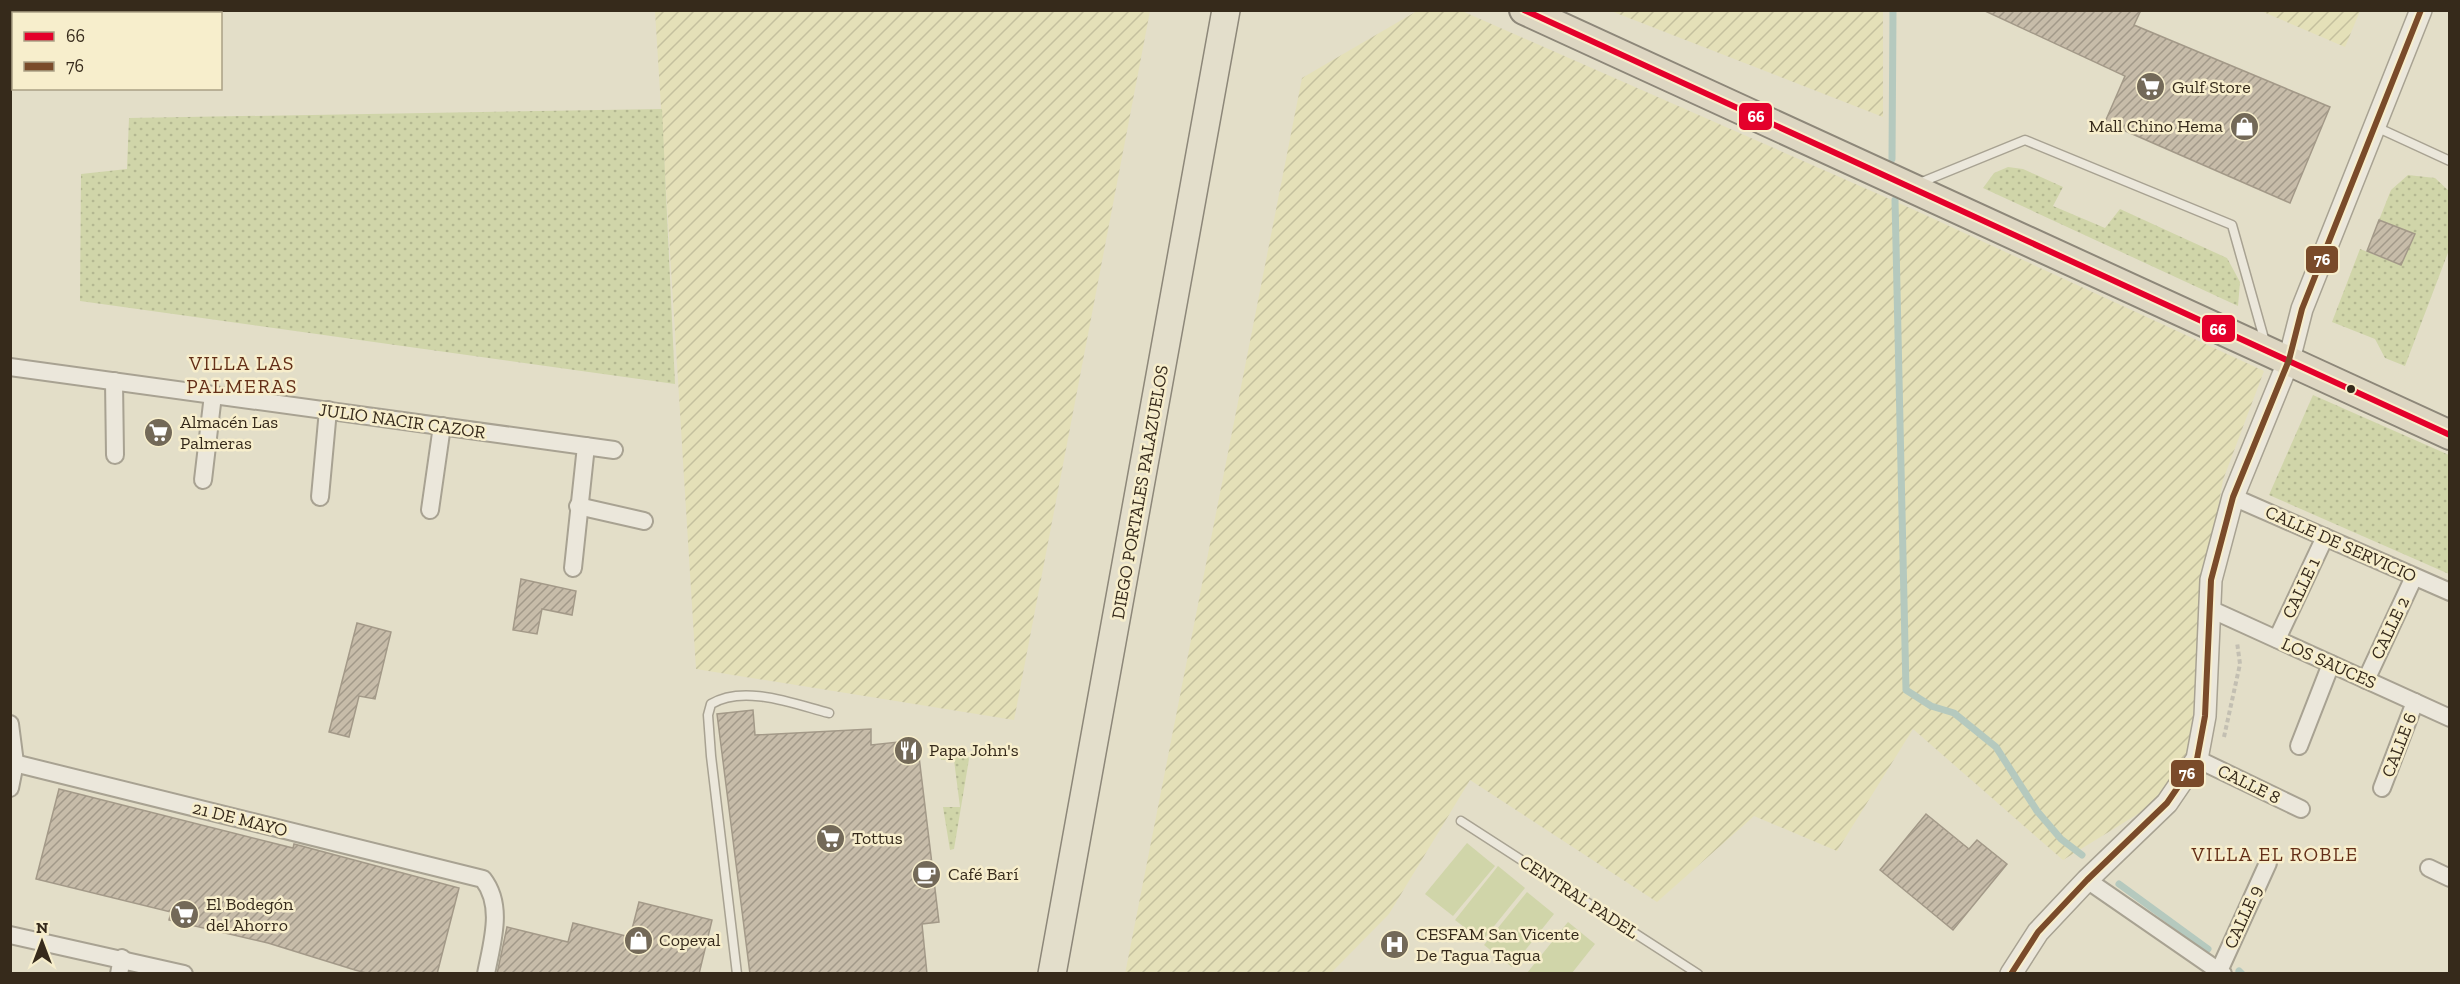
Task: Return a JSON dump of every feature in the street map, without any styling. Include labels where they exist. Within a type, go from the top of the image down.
[{"type":"highway","points":[[1524,10],[1827,152],[1910,187],[2450,435]]},
{"type":"main road","name":"DIEGO PORTALES PALAZUELOS","points":[[1052,974],[1226,10]]},
{"type":"street","points":[[2011,974],[2038,932],[2087,880],[2167,803],[2197,759],[2205,716],[2211,580],[2233,497],[2278,356],[2302,309],[2421,10]]},
{"type":"street","name":"JULIO NACIR CAZOR","points":[[10,367],[614,450]]},
{"type":"street","points":[[114,381],[115,455]]},
{"type":"street","points":[[203,480],[213,395]]},
{"type":"street","points":[[320,497],[328,410]]},
{"type":"street","points":[[430,510],[442,426]]},
{"type":"street","points":[[573,568],[586,446]]},
{"type":"street","name":"CALLE DE SERVICIO","points":[[2233,497],[2450,592]]},
{"type":"street","points":[[578,506],[644,521]]},
{"type":"street","name":"CALLE 1","points":[[2277,639],[2325,537]]},
{"type":"street","name":"CALLE 2","points":[[2366,680],[2415,577]]},
{"type":"street","name":"LOS SAUCES","points":[[2208,608],[2450,718]]},
{"type":"street","points":[[2299,746],[2331,664]]},
{"type":"street","name":"CALLE 6","points":[[2382,788],[2415,702]]},
{"type":"street","points":[[10,724],[13,763],[10,788]]},
{"type":"street","name":"CALLE 8","points":[[2197,759],[2301,809]]},
{"type":"street","name":"21 DE MAYO","points":[[13,763],[483,879],[495,901],[493,940],[486,974]]},
{"type":"street","name":"CALLE 9","points":[[2221,972],[2268,862]]},
{"type":"street","points":[[2429,867],[2450,878]]},
{"type":"street","points":[[2087,880],[2221,972]]},
{"type":"street","points":[[10,935],[121,966],[184,974]]},
{"type":"lane","points":[[2374,126],[2450,161]]},
{"type":"lane","points":[[1910,187],[2025,140],[2232,225],[2278,356]]},
{"type":"lane","points":[[737,974],[711,756],[708,715],[711,704],[719,699],[741,696],[776,700],[829,713]]},
{"type":"lane","name":"CENTRAL PADEL","points":[[1461,821],[1698,974]]},
{"type":"shaded area","points":[[2360,10],[2345,47],[2261,11]]},
{"type":"shaded area","points":[[655,11],[1150,11],[1014,720],[696,669]]},
{"type":"shaded area","points":[[1417,11],[1462,11],[1910,208],[2264,371],[2223,480],[2201,604],[2192,753],[2151,806],[2063,860],[1913,729],[1837,851],[1754,816],[1657,902],[1470,780],[1389,914],[1331,973],[1125,974],[1302,78]]},
{"type":"shaded area","points":[[1611,11],[1883,11],[1883,117]]},
{"type":"green space","points":[[662,109],[675,384],[80,301],[81,174],[127,169],[129,118]]},
{"type":"green space","points":[[2008,167],[2023,169],[2063,187],[2053,206],[2105,228],[2120,209],[2227,258],[2240,282],[2238,306],[1983,188],[1994,173]]},
{"type":"green space","points":[[2408,175],[2435,178],[2449,191],[2449,250],[2405,366],[2385,358],[2375,339],[2332,322],[2360,249],[2401,265],[2415,234],[2379,220],[2391,190]]},
{"type":"green space","points":[[2313,395],[2449,455],[2449,574],[2269,495]]},
{"type":"green space","points":[[941,752],[967,754],[969,759],[954,849],[950,850],[943,807],[960,807],[954,760],[941,760]]},
{"type":"green space","points":[[1467,843],[1495,866],[1453,916],[1425,894]]},
{"type":"green space","points":[[1498,866],[1525,888],[1482,941],[1455,920]]},
{"type":"green space","points":[[1527,892],[1554,914],[1512,967],[1484,945]]},
{"type":"green space","points":[[1568,922],[1595,944],[1572,973],[1527,973]]},
{"type":"building","points":[[1983,10],[2141,10],[2134,25],[2330,107],[2290,203],[2105,122],[2125,76]]},
{"type":"building","points":[[2379,220],[2415,234],[2401,265],[2367,251]]},
{"type":"building","points":[[521,579],[576,591],[572,615],[542,609],[537,634],[513,630]]},
{"type":"building","points":[[357,623],[391,632],[375,699],[359,696],[349,737],[329,732]]},
{"type":"building","name":"Tottus","points":[[753,710],[755,735],[871,729],[871,745],[917,740],[939,922],[922,924],[927,974],[750,974],[717,714]]},
{"type":"building","points":[[59,789],[293,848],[294,844],[459,888],[437,974],[370,974],[268,943],[169,920],[171,912],[36,879]]},
{"type":"building","points":[[1926,814],[1969,849],[1977,840],[2007,864],[1953,930],[1880,870]]},
{"type":"building","name":"Copeval","points":[[639,902],[712,920],[699,974],[497,974],[507,927],[568,942],[573,923],[630,937]]},
{"type":"waterway","points":[[1892,159],[1893,10]]},
{"type":"waterway","points":[[1895,200],[1906,690],[1931,706],[1954,713],[1996,747],[2037,811],[2061,839],[2082,855]]},
{"type":"waterway","points":[[2119,884],[2208,949]]},
{"type":"waterway","points":[[2239,971],[2242,974]]},
{"type":"transit line","name":"66","points":[[1524,10],[2450,435]]},
{"type":"transit line","name":"76","points":[[2011,974],[2038,932],[2087,880],[2167,803],[2197,759],[2205,716],[2211,580],[2233,497],[2289,360],[2302,309],[2421,10]]},
{"type":"place","name":"Gulf Store","points":[[2151,87]]},
{"type":"place","name":"Mall Chino Hema","points":[[2244,126]]},
{"type":"place","name":"Almacén Las Palmeras","points":[[159,432]]},
{"type":"place","name":"Papa John's","points":[[908,750]]},
{"type":"place","name":"Tottus","points":[[831,838]]},
{"type":"place","name":"Café Barí","points":[[927,874]]},
{"type":"place","name":"El Bodegón del Ahorro","points":[[185,914]]},
{"type":"place","name":"Copeval","points":[[638,940]]},
{"type":"place","name":"CESFAM San Vicente De Tagua Tagua","points":[[1395,944]]},
{"type":"district","name":"VILLA LAS PALMERAS","points":[[242,374]]},
{"type":"district","name":"VILLA EL ROBLE","points":[[2275,854]]}]
